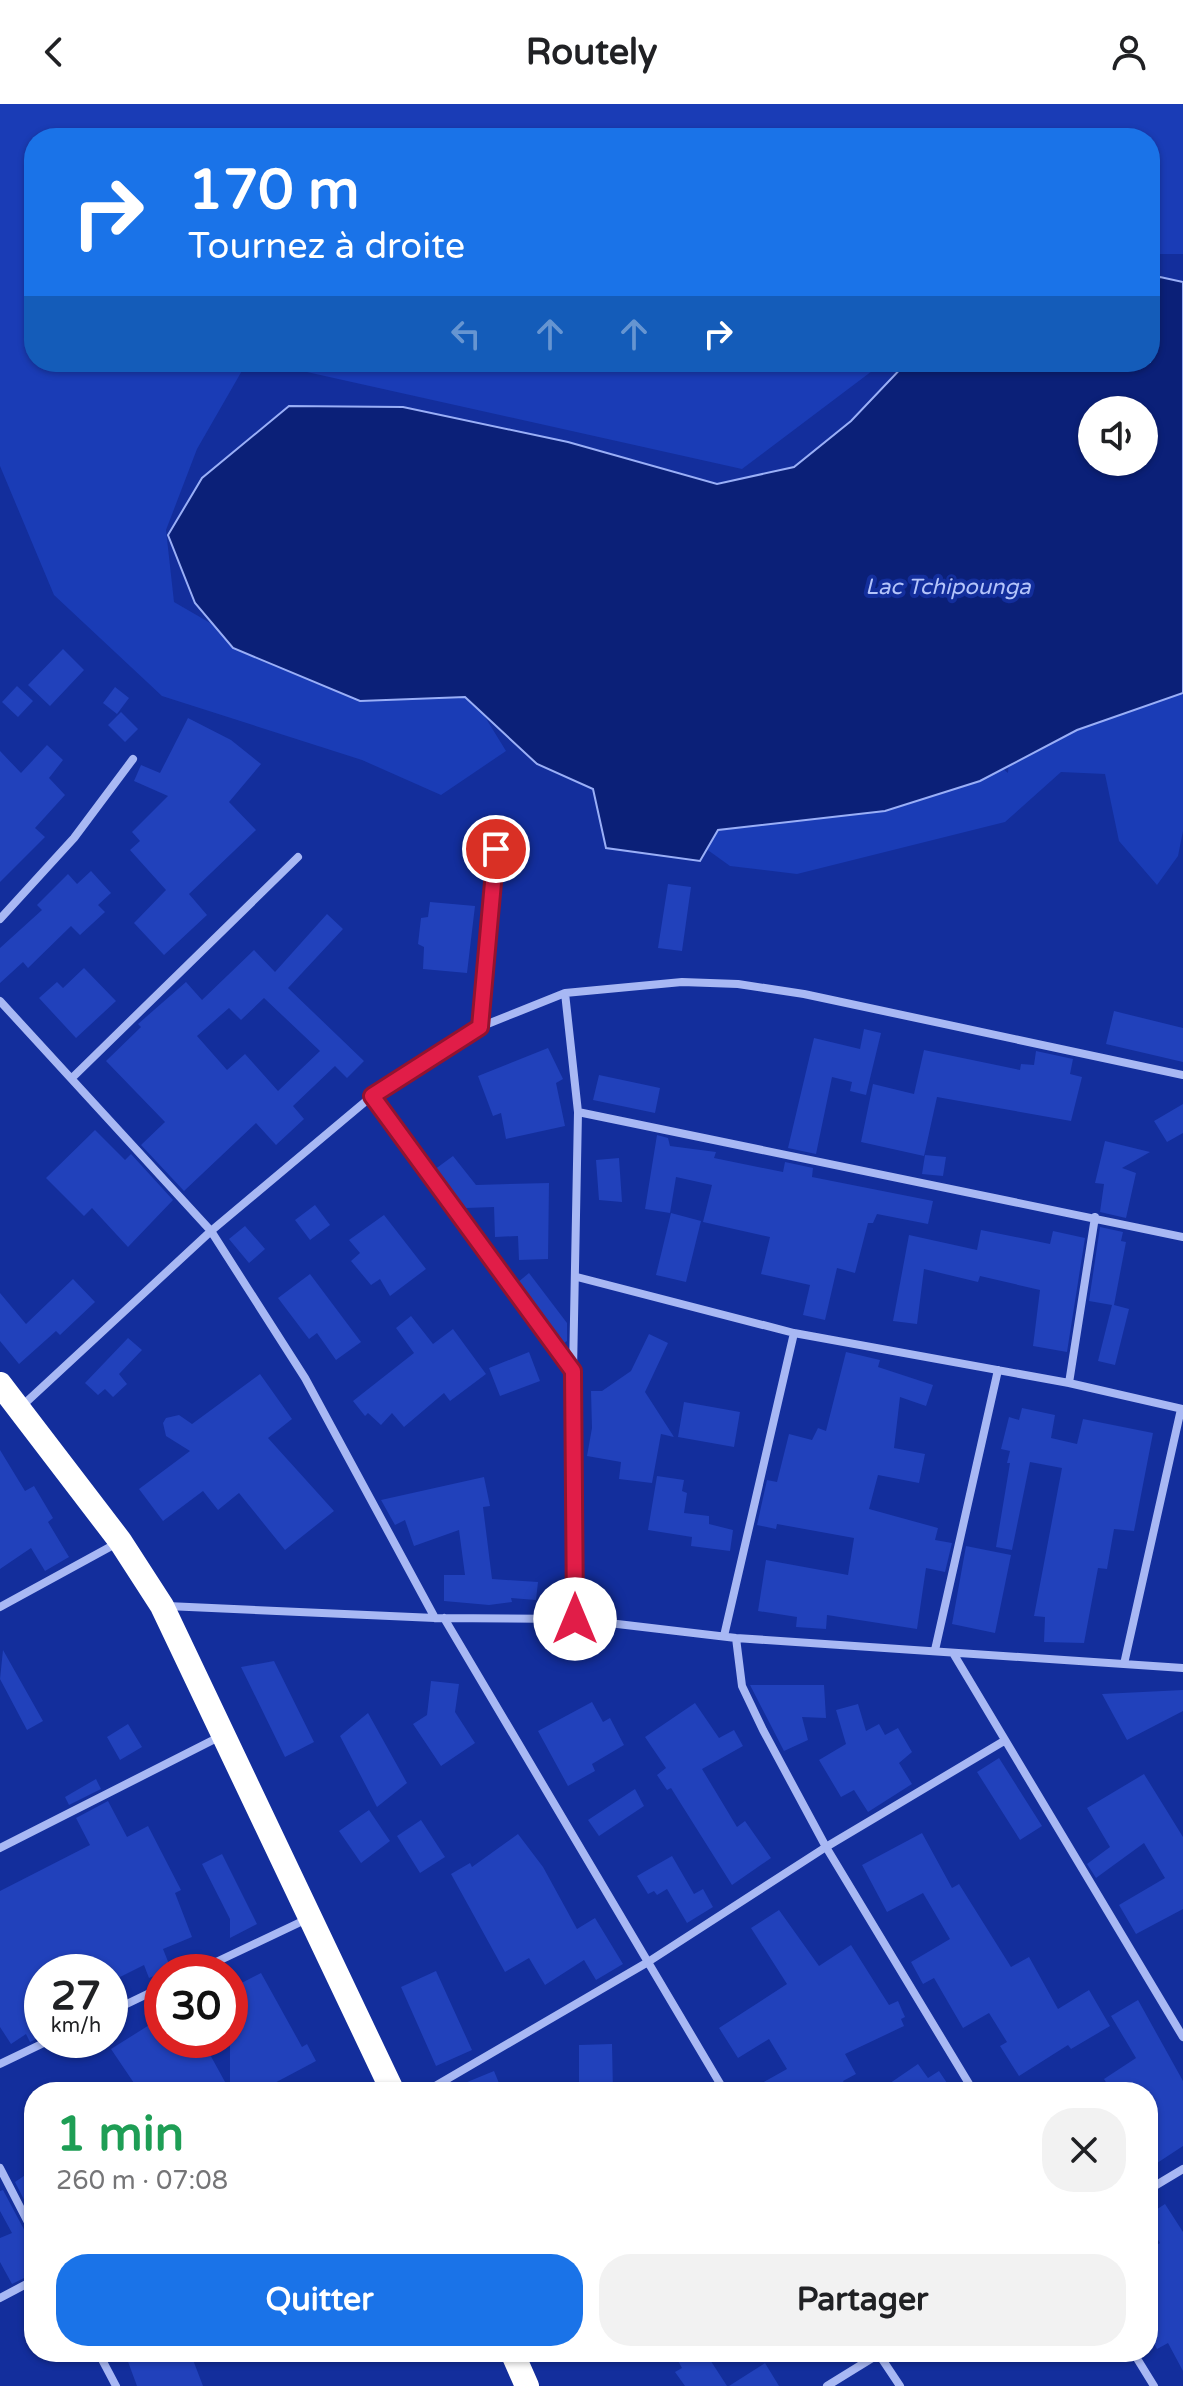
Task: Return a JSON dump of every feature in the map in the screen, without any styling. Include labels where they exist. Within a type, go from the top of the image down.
[{"type":"highway","points":[[0,1384],[120,1541],[162,1606],[388,2082]]},
{"type":"highway","points":[[516,2362],[527,2386]]},
{"type":"street","points":[[0,919],[74,838],[133,759]]},
{"type":"street","points":[[480,1027],[496,849]]},
{"type":"street","points":[[73,1077],[298,857]]},
{"type":"street","points":[[20,1408],[211,1231],[372,1096],[480,1027],[565,993],[682,982],[738,984],[804,994],[1183,1075]]},
{"type":"street","points":[[565,993],[578,1112],[573,1371],[575,1619]]},
{"type":"street","points":[[0,1001],[73,1077],[211,1231],[305,1378],[439,1618],[719,2082]]},
{"type":"street","points":[[372,1096],[573,1371]]},
{"type":"street","points":[[578,1112],[1183,1237]]},
{"type":"street","points":[[1069,1383],[1095,1217]]},
{"type":"street","points":[[577,1277],[794,1333],[1069,1383],[1182,1409],[1124,1664]]},
{"type":"street","points":[[724,1636],[794,1333]]},
{"type":"street","points":[[935,1650],[998,1370]]},
{"type":"street","points":[[0,1607],[120,1541]]},
{"type":"street","points":[[162,1606],[439,1618],[575,1619],[736,1638],[1183,1668]]},
{"type":"street","points":[[736,1638],[742,1686],[826,1847],[968,2082]]},
{"type":"street","points":[[953,1653],[1183,2037]]},
{"type":"street","points":[[0,1848],[222,1736]]},
{"type":"street","points":[[442,2082],[648,1962],[826,1847],[1004,1741]]},
{"type":"street","points":[[233,1954],[311,1917]]},
{"type":"street","points":[[0,2064],[24,2052]]},
{"type":"street","points":[[0,2168],[24,2215]]},
{"type":"street","points":[[1158,2184],[1183,2169]]},
{"type":"street","points":[[0,2298],[24,2285]]},
{"type":"street","points":[[103,2362],[116,2386]]},
{"type":"street","points":[[827,2386],[865,2362]]},
{"type":"street","points":[[885,2362],[900,2386]]},
{"type":"street","points":[[1139,2362],[1154,2386]]},
{"type":"shaded area","points":[[0,104],[1183,104],[1183,254],[1160,254],[1160,128],[24,128],[24,372],[241,372],[197,449],[166,530],[174,602],[314,683],[424,689],[474,699],[506,751],[441,795],[362,760],[162,696],[54,595],[0,466]]},
{"type":"shaded area","points":[[307,372],[871,372],[742,469]]},
{"type":"shaded area","points":[[1183,672],[1183,831],[1178,856],[1157,885],[1119,841],[1105,774],[1061,772],[1005,822],[797,874],[730,866],[698,843],[708,811],[885,801],[908,804],[972,744],[1008,773],[1010,745]]},
{"type":"water","name":"Lac Tchipounga","points":[[1160,277],[1183,282],[1183,693],[1077,730],[980,781],[885,811],[718,830],[700,861],[606,848],[593,789],[537,764],[465,697],[360,701],[233,648],[195,603],[168,535],[202,478],[289,406],[403,407],[568,442],[717,484],[794,467],[851,421],[898,372],[1160,372]]},
{"type":"building","points":[[63,649],[84,670],[50,706],[28,685]]},
{"type":"building","points":[[17,686],[33,701],[18,717],[2,702]]},
{"type":"building","points":[[115,687],[129,698],[117,714],[103,703]]},
{"type":"building","points":[[121,712],[138,729],[125,742],[108,725]]},
{"type":"building","points":[[188,718],[231,740],[261,764],[229,802],[256,830],[189,894],[207,915],[164,955],[134,923],[166,890],[130,850],[140,841],[132,832],[168,796],[134,781],[141,765],[160,773]]},
{"type":"building","points":[[47,745],[63,760],[49,778],[65,795],[35,828],[45,837],[0,882],[0,751],[21,773]]},
{"type":"building","points":[[91,871],[111,893],[98,905],[105,912],[80,935],[71,926],[28,968],[23,962],[0,983],[0,948],[42,910],[37,905],[68,874],[77,884]]},
{"type":"building","points":[[668,884],[691,887],[682,951],[658,948]]},
{"type":"building","points":[[430,902],[475,906],[467,973],[423,969],[424,947],[418,944],[421,918],[428,917]]},
{"type":"building","points":[[327,914],[343,929],[288,988],[364,1061],[347,1078],[335,1066],[293,1106],[304,1119],[276,1145],[256,1123],[184,1191],[141,1145],[165,1122],[106,1061],[141,1027],[138,1024],[186,982],[202,1000],[254,950],[275,972]],"holes":[[[264,998],[320,1051],[278,1091],[245,1054],[227,1070],[197,1036],[229,1008],[241,1020]]]},
{"type":"building","points":[[84,968],[116,1001],[76,1038],[39,998],[57,982],[63,988]]},
{"type":"building","points":[[1114,1011],[1183,1028],[1183,1062],[1106,1044]]},
{"type":"building","points":[[864,1029],[881,1033],[866,1095],[850,1091],[852,1082],[832,1077],[816,1154],[788,1148],[814,1038],[860,1049]]},
{"type":"building","points":[[548,1048],[563,1079],[556,1083],[565,1126],[506,1139],[501,1113],[493,1116],[478,1076]]},
{"type":"building","points":[[924,1050],[1020,1070],[1021,1064],[1034,1065],[1036,1051],[1073,1059],[1070,1074],[1082,1077],[1071,1121],[937,1097],[924,1156],[861,1142],[873,1084],[914,1094]]},
{"type":"building","points":[[599,1075],[660,1088],[655,1113],[593,1100]]},
{"type":"building","points":[[1183,1104],[1183,1133],[1167,1142],[1154,1121]]},
{"type":"building","points":[[95,1130],[125,1160],[131,1154],[173,1200],[128,1247],[92,1208],[84,1216],[46,1178]]},
{"type":"building","points":[[657,1135],[668,1138],[670,1146],[716,1152],[714,1158],[783,1172],[785,1162],[813,1168],[812,1177],[933,1201],[928,1224],[877,1214],[873,1223],[868,1223],[855,1273],[837,1268],[825,1320],[803,1315],[810,1285],[761,1274],[770,1237],[703,1222],[712,1185],[676,1177],[670,1213],[645,1209]]},
{"type":"building","points":[[1105,1141],[1150,1152],[1122,1168],[1136,1173],[1126,1218],[1100,1212],[1104,1184],[1095,1183]]},
{"type":"building","points":[[925,1155],[946,1157],[943,1176],[922,1174]]},
{"type":"building","points":[[453,1156],[476,1185],[549,1183],[548,1259],[519,1260],[518,1236],[495,1237],[494,1207],[466,1208],[434,1170]]},
{"type":"building","points":[[619,1158],[622,1202],[599,1200],[596,1160]]},
{"type":"building","points":[[315,1205],[330,1225],[310,1240],[295,1220]]},
{"type":"building","points":[[671,1213],[701,1221],[686,1282],[656,1275]]},
{"type":"building","points":[[384,1215],[426,1269],[390,1296],[380,1279],[371,1285],[351,1261],[360,1253],[349,1240]]},
{"type":"building","points":[[245,1226],[265,1249],[249,1263],[229,1239]]},
{"type":"building","points":[[1100,1227],[1123,1232],[1121,1241],[1126,1242],[1114,1305],[1129,1309],[1115,1365],[1098,1361],[1112,1305],[1089,1301]]},
{"type":"building","points":[[981,1230],[1050,1244],[1053,1231],[1085,1238],[1067,1352],[1033,1346],[1040,1290],[980,1276],[978,1282],[924,1269],[917,1324],[893,1321],[909,1235],[977,1250]]},
{"type":"building","points":[[529,1273],[567,1323],[567,1341],[563,1344],[517,1283]]},
{"type":"building","points":[[310,1274],[361,1342],[336,1360],[317,1333],[309,1339],[278,1298]]},
{"type":"building","points":[[73,1279],[95,1302],[60,1335],[56,1331],[19,1364],[0,1341],[0,1293],[26,1324]]},
{"type":"building","points":[[411,1316],[433,1344],[453,1329],[486,1374],[450,1401],[444,1393],[404,1427],[392,1413],[381,1425],[368,1413],[365,1416],[353,1401],[414,1353],[396,1328]]},
{"type":"building","points":[[649,1334],[668,1343],[645,1392],[674,1437],[661,1434],[652,1483],[619,1479],[621,1462],[587,1456],[592,1428],[591,1391],[602,1391],[631,1371]]},
{"type":"building","points":[[128,1338],[142,1350],[119,1374],[127,1384],[113,1397],[105,1389],[98,1395],[85,1383]]},
{"type":"building","points":[[529,1352],[540,1381],[500,1396],[489,1368]]},
{"type":"building","points":[[846,1352],[880,1360],[878,1367],[933,1385],[926,1406],[900,1397],[894,1448],[925,1454],[919,1483],[878,1475],[869,1509],[938,1528],[935,1540],[952,1543],[945,1572],[926,1568],[917,1629],[827,1615],[826,1629],[796,1627],[797,1617],[758,1611],[766,1560],[848,1575],[854,1538],[777,1524],[776,1529],[757,1525],[767,1480],[777,1482],[789,1434],[812,1440],[818,1428],[826,1431]]},
{"type":"building","points":[[260,1374],[292,1419],[268,1438],[334,1511],[285,1550],[239,1493],[218,1510],[203,1491],[163,1521],[139,1489],[190,1451],[166,1436],[163,1423],[166,1418],[179,1415],[192,1424]]},
{"type":"building","points":[[684,1402],[740,1412],[734,1447],[678,1437]]},
{"type":"building","points":[[1022,1408],[1055,1415],[1051,1438],[1077,1444],[1083,1419],[1153,1433],[1134,1531],[1114,1529],[1107,1569],[1098,1568],[1084,1643],[1044,1642],[1045,1617],[1034,1616],[1062,1468],[1030,1462],[1012,1550],[996,1547],[1010,1463],[1007,1463],[1010,1451],[1001,1449],[1009,1417],[1019,1420]]},
{"type":"building","points":[[0,1450],[25,1491],[34,1486],[53,1518],[48,1522],[69,1557],[45,1571],[31,1548],[0,1569]]},
{"type":"building","points":[[657,1476],[684,1480],[682,1491],[687,1493],[684,1513],[709,1516],[709,1524],[733,1530],[730,1551],[691,1546],[692,1537],[648,1530]]},
{"type":"building","points":[[484,1477],[490,1506],[483,1507],[492,1579],[538,1582],[536,1600],[511,1598],[512,1602],[489,1605],[444,1601],[444,1575],[465,1575],[459,1530],[414,1546],[405,1520],[395,1525],[381,1500]]},
{"type":"building","points":[[966,1546],[1011,1555],[995,1633],[952,1624]]},
{"type":"building","points":[[3,1650],[43,1721],[27,1730],[0,1679]]},
{"type":"building","points":[[274,1661],[314,1742],[285,1757],[241,1667]]},
{"type":"building","points":[[431,1681],[459,1684],[455,1712],[475,1743],[441,1766],[413,1724],[427,1715]]},
{"type":"building","points":[[750,1685],[824,1685],[826,1718],[802,1717],[808,1740],[784,1751]]},
{"type":"building","points":[[1183,1690],[1183,1711],[1127,1740],[1102,1694]]},
{"type":"building","points":[[592,1702],[603,1722],[610,1718],[624,1745],[592,1764],[595,1771],[568,1786],[538,1731]]},
{"type":"building","points":[[695,1703],[719,1738],[734,1730],[743,1746],[702,1769],[737,1827],[745,1821],[771,1858],[732,1885],[671,1788],[667,1790],[657,1775],[666,1768],[645,1737]]},
{"type":"building","points":[[858,1704],[866,1731],[879,1724],[885,1735],[898,1728],[912,1752],[899,1763],[912,1784],[868,1812],[854,1790],[841,1797],[819,1760],[846,1744],[836,1710]]},
{"type":"building","points":[[368,1713],[407,1783],[377,1807],[340,1736]]},
{"type":"building","points":[[128,1724],[142,1747],[120,1760],[107,1737]]},
{"type":"building","points":[[999,1758],[1042,1826],[1020,1840],[977,1772]]},
{"type":"building","points":[[1144,1774],[1183,1837],[1183,1909],[1136,1934],[1119,1905],[1165,1878],[1144,1843],[1096,1878],[1087,1864],[1110,1847],[1087,1808]]},
{"type":"building","points":[[96,1779],[101,1789],[69,1805],[65,1797]]},
{"type":"building","points":[[635,1789],[644,1806],[599,1836],[588,1820]]},
{"type":"building","points":[[108,1801],[127,1837],[148,1826],[181,1890],[175,1893],[192,1937],[163,1949],[165,1954],[144,1954],[144,1965],[128,1973],[128,1954],[24,1954],[24,2035],[11,2044],[0,2027],[0,1891],[90,1845],[76,1818]]},
{"type":"building","points":[[369,1810],[390,1841],[361,1863],[339,1831]]},
{"type":"building","points":[[421,1820],[445,1857],[420,1873],[397,1836]]},
{"type":"building","points":[[922,1833],[952,1888],[959,1884],[1011,1967],[1029,1957],[1058,2009],[1089,1990],[1110,2026],[1071,2049],[1068,2045],[1019,2076],[1000,2046],[1007,2042],[989,2013],[963,2028],[934,1978],[923,1984],[911,1962],[950,1939],[923,1893],[887,1912],[862,1865]]},
{"type":"building","points":[[518,1834],[543,1867],[577,1929],[595,1918],[623,1964],[596,1980],[584,1960],[545,1985],[529,1958],[505,1972],[451,1874],[470,1863],[472,1867]]},
{"type":"building","points":[[222,1854],[257,1924],[230,1938],[230,1919],[202,1864]]},
{"type":"building","points":[[672,1856],[694,1894],[703,1889],[713,1907],[687,1923],[667,1889],[657,1895],[654,1891],[648,1894],[637,1876]]},
{"type":"building","points":[[779,1910],[819,1966],[851,1945],[889,2005],[898,2001],[905,2017],[901,2019],[904,2026],[845,2054],[856,2074],[844,2082],[764,2082],[787,2069],[769,2039],[738,2058],[719,2028],[787,1984],[751,1928]]},
{"type":"building","points":[[436,1971],[472,2050],[436,2066],[401,1987]]},
{"type":"building","points":[[261,1973],[302,2047],[307,2044],[316,2061],[277,2082],[230,2082],[230,2058],[248,2058],[248,1980]]},
{"type":"building","points":[[1138,2000],[1183,2081],[1183,2146],[1158,2162],[1158,2082],[1106,2082],[1104,2079],[1136,2058],[1111,2016]]},
{"type":"building","points":[[144,2028],[144,2058],[212,2058],[225,2082],[133,2082],[117,2058],[128,2058],[128,2038]]},
{"type":"building","points":[[612,2044],[613,2082],[579,2082],[579,2045]]},
{"type":"building","points":[[918,2064],[928,2078],[939,2071],[946,2082],[892,2082]]},
{"type":"building","points":[[494,2071],[499,2082],[467,2082]]},
{"type":"building","points":[[24,2176],[24,2200],[15,2182]]},
{"type":"building","points":[[3,2190],[24,2229],[24,2278],[12,2284],[0,2262],[0,2238],[12,2233],[0,2211],[0,2191]]},
{"type":"building","points":[[1165,2204],[1183,2232],[1183,2371],[1168,2343],[1158,2348],[1158,2209]]},
{"type":"building","points":[[128,2362],[194,2362],[203,2386],[137,2386]]},
{"type":"building","points":[[679,2362],[711,2362],[727,2386],[685,2386],[675,2372],[682,2368]]},
{"type":"building","points":[[765,2363],[779,2386],[729,2386]]},
{"type":"route","points":[[496,849],[480,1027],[372,1096],[573,1371],[575,1619]]}]
